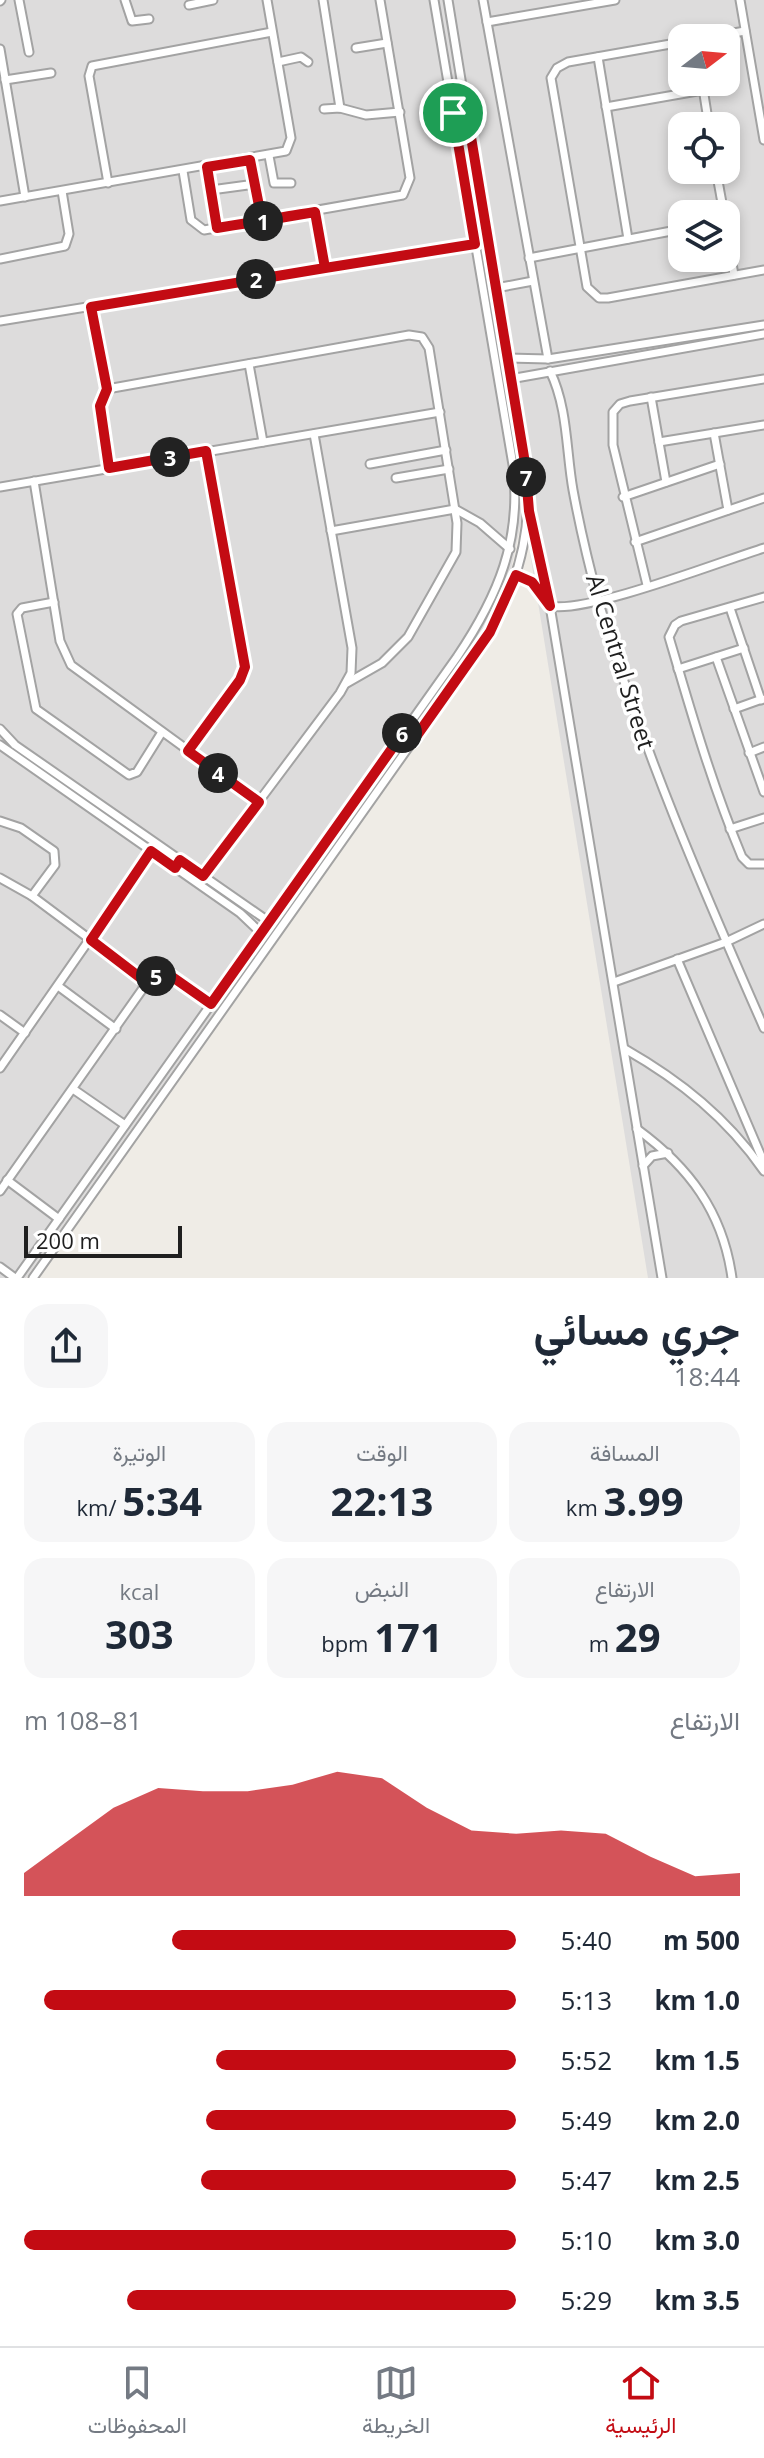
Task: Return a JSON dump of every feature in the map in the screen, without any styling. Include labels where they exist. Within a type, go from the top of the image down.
[{"type":"street","points":[[19,0],[29,52]]},
{"type":"street","points":[[125,0],[132,21],[149,19]]},
{"type":"street","points":[[189,5],[213,0]]},
{"type":"street","points":[[0,201],[250,160],[286,151],[291,138],[267,0]]},
{"type":"street","points":[[323,0],[340,108]]},
{"type":"street","points":[[183,171],[193,224],[200,230],[398,197],[406,192],[410,178],[380,0]]},
{"type":"street","points":[[0,1267],[16,1278],[59,1219],[488,609],[510,549],[516,504],[507,431],[434,0]]},
{"type":"street","points":[[448,0],[519,431],[529,511],[550,606],[662,1278]]},
{"type":"street","points":[[483,0],[548,359]]},
{"type":"street","points":[[487,22],[615,0]]},
{"type":"street","points":[[740,0],[760,88],[764,140]]},
{"type":"street","points":[[740,32],[745,31]]},
{"type":"street","points":[[108,183],[89,76],[92,66],[272,32]]},
{"type":"street","points":[[356,48],[387,43]]},
{"type":"street","points":[[668,44],[568,62],[557,68],[551,78],[587,287],[599,298],[764,270]]},
{"type":"street","points":[[0,49],[25,197]]},
{"type":"street","points":[[278,62],[301,57],[308,62]]},
{"type":"street","points":[[598,57],[628,239]]},
{"type":"street","points":[[5,80],[51,73]]},
{"type":"street","points":[[606,107],[668,93]]},
{"type":"street","points":[[324,109],[340,108],[366,115],[400,112]]},
{"type":"street","points":[[453,113],[460,119],[467,113]]},
{"type":"street","points":[[0,119],[11,117]]},
{"type":"street","points":[[457,137],[458,131],[463,129],[470,137]]},
{"type":"street","points":[[269,156],[274,183],[291,183]]},
{"type":"street","points":[[250,160],[262,221]]},
{"type":"street","points":[[207,167],[217,228]]},
{"type":"street","points":[[211,190],[248,185]]},
{"type":"street","points":[[0,259],[65,246],[69,234],[62,191]]},
{"type":"street","points":[[315,212],[325,268]]},
{"type":"street","points":[[529,258],[668,232]]},
{"type":"street","points":[[0,321],[475,244]]},
{"type":"street","points":[[496,288],[533,281]]},
{"type":"street","points":[[91,307],[107,389],[100,406],[109,468]]},
{"type":"street","points":[[507,358],[548,359],[764,325]]},
{"type":"street","points":[[510,379],[764,334]]},
{"type":"street","points":[[107,389],[415,335],[429,348],[455,509],[456,552],[408,637],[382,663],[347,683]]},
{"type":"street","points":[[525,360],[526,376]]},
{"type":"street","points":[[249,364],[263,442]]},
{"type":"street","name":"Al Central Street","points":[[550,371],[562,403],[573,490],[599,601],[651,765],[764,1028]]},
{"type":"street","points":[[647,585],[623,497],[611,434],[613,412],[620,404],[651,397],[764,379]]},
{"type":"street","points":[[651,397],[666,482]]},
{"type":"street","points":[[503,406],[510,412],[515,406]]},
{"type":"street","points":[[0,487],[440,412]]},
{"type":"street","points":[[507,431],[514,425],[519,431]]},
{"type":"street","points":[[659,442],[764,425]]},
{"type":"street","points":[[714,433],[728,510]]},
{"type":"street","points":[[203,876],[347,683],[353,661],[314,434]]},
{"type":"street","points":[[370,464],[446,450]]},
{"type":"street","points":[[188,751],[240,680],[245,667],[206,451]]},
{"type":"street","points":[[623,497],[720,464]]},
{"type":"street","points":[[396,478],[449,469]]},
{"type":"street","points":[[34,481],[60,641],[71,665],[259,802]]},
{"type":"street","points":[[635,542],[764,498]]},
{"type":"street","points":[[331,531],[455,509],[480,523],[510,549]]},
{"type":"street","points":[[33,1278],[490,632],[516,575],[529,511]]},
{"type":"street","points":[[516,575],[532,582],[550,606],[563,608],[599,601],[764,548]]},
{"type":"street","points":[[764,597],[675,625],[669,637],[697,738],[730,829],[742,857],[749,864],[764,864]]},
{"type":"street","points":[[54,602],[22,608],[17,614],[31,692],[41,715],[129,775],[137,772],[162,732]]},
{"type":"street","points":[[730,608],[762,699],[734,709]]},
{"type":"street","points":[[678,669],[744,648]]},
{"type":"street","points":[[716,657],[764,792]]},
{"type":"street","points":[[417,713],[418,723],[426,723]]},
{"type":"street","points":[[1,733],[13,748],[177,864],[243,909],[268,921]]},
{"type":"street","points":[[403,733],[410,733],[413,741]]},
{"type":"street","points":[[0,745],[13,748]]},
{"type":"street","points":[[749,753],[764,747]]},
{"type":"street","points":[[730,829],[764,818]]},
{"type":"street","points":[[0,821],[21,828],[54,851],[55,865],[32,896]]},
{"type":"street","points":[[121,824],[151,851],[203,876],[243,909],[260,932]]},
{"type":"street","points":[[0,1068],[151,851]]},
{"type":"street","points":[[0,878],[32,896],[142,979],[171,976],[211,1004]]},
{"type":"street","points":[[614,982],[726,942],[764,924]]},
{"type":"street","points":[[677,959],[764,1163]]},
{"type":"street","points":[[0,1191],[143,991],[142,979]]},
{"type":"street","points":[[58,986],[116,1029]]},
{"type":"street","points":[[0,1015],[25,1033]]},
{"type":"street","points":[[625,1049],[693,1093],[723,1121],[764,1171]]},
{"type":"street","points":[[73,1089],[125,1125]]},
{"type":"street","points":[[637,1129],[671,1154],[691,1177],[715,1221],[732,1278]]},
{"type":"street","points":[[113,1142],[114,1151],[123,1151]]},
{"type":"street","points":[[643,1166],[652,1156],[671,1154]]},
{"type":"street","points":[[100,1161],[106,1161],[109,1169]]},
{"type":"street","points":[[7,1180],[59,1219]]},
{"type":"shaded area","points":[[0,0],[764,0],[764,1278],[648,1278],[521,498],[521,522],[508,583],[479,638],[26,1278],[0,1278]]},
{"type":"route","points":[[453,113],[460,119],[467,113],[525,463],[529,511],[550,606],[532,582],[516,575],[502,612],[490,632],[413,741],[408,731],[403,733],[211,1004],[171,976],[142,979],[91,940],[151,851],[175,868],[180,860],[203,876],[259,802],[188,751],[240,680],[245,667],[206,451],[109,468],[100,406],[102,393],[107,389],[91,307],[325,268],[315,212],[281,217],[262,221],[217,228],[207,167],[250,160],[262,221],[315,212],[325,268],[475,244],[453,113]]}]
